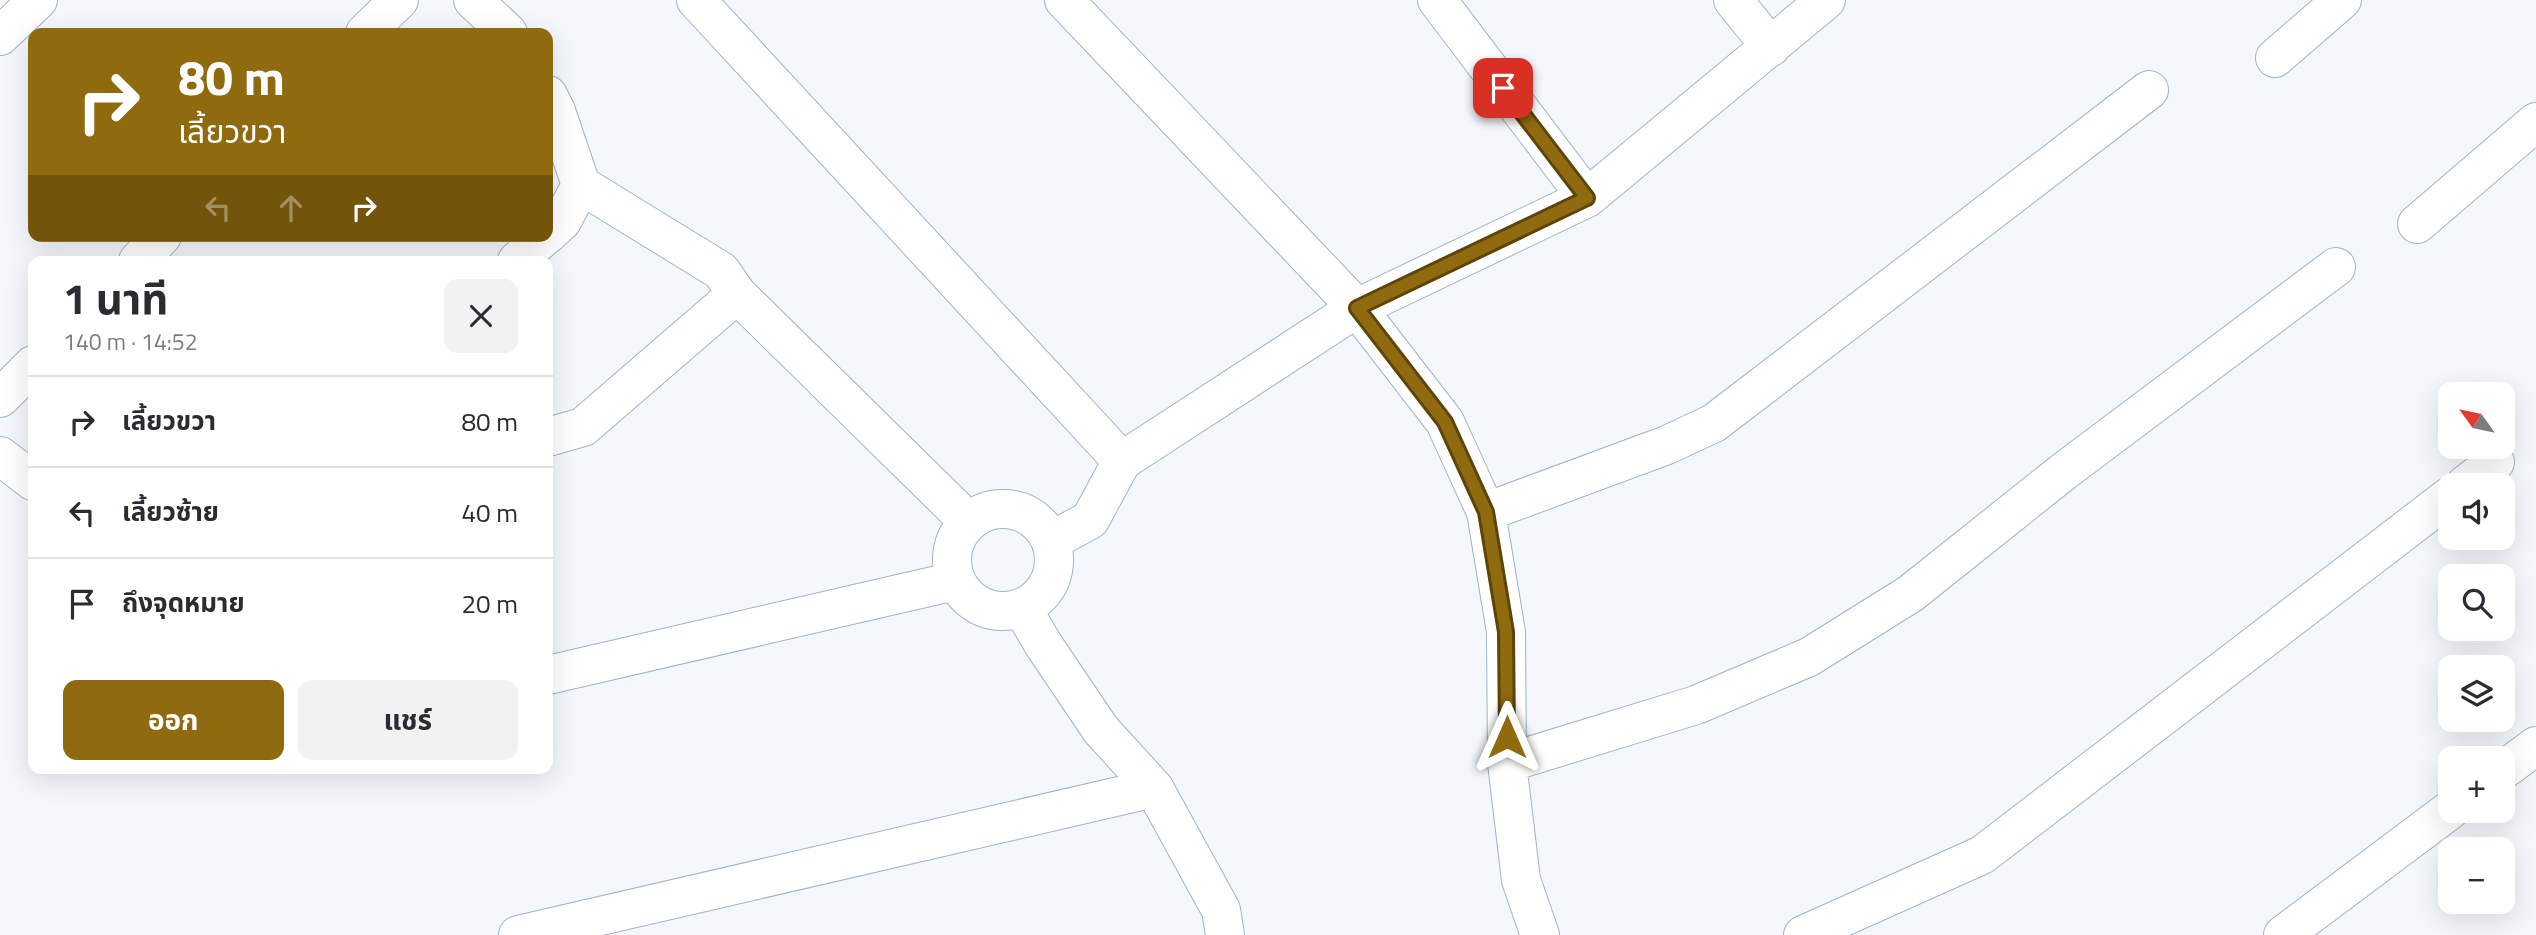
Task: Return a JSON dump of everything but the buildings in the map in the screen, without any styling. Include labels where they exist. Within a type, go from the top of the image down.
[{"type":"street","points":[[0,36],[38,0]]},
{"type":"street","points":[[370,28],[400,0]]},
{"type":"street","points":[[473,0],[503,28]]},
{"type":"street","points":[[696,0],[1122,461]]},
{"type":"street","points":[[1064,0],[1357,308],[1445,422],[1486,512],[1506,632],[1507,763],[1521,880],[1540,935]]},
{"type":"street","points":[[1437,0],[1587,198]]},
{"type":"street","points":[[1733,0],[1771,47]]},
{"type":"street","points":[[1051,541],[1090,520],[1122,461],[1357,308],[1587,198],[1826,0]]},
{"type":"street","points":[[2275,58],[2342,0]]},
{"type":"street","points":[[1486,512],[1667,445],[1714,423],[2149,90]]},
{"type":"street","points":[[553,105],[581,185],[721,271],[737,294],[968,521]]},
{"type":"street","points":[[2417,224],[2536,122]]},
{"type":"street","points":[[553,229],[562,221],[581,185]]},
{"type":"street","points":[[143,256],[156,242]]},
{"type":"street","points":[[523,256],[538,242]]},
{"type":"street","points":[[1507,763],[1696,705],[1809,657],[1910,594],[2063,472],[2336,267]]},
{"type":"street","points":[[553,436],[583,427],[737,294]]},
{"type":"street","points":[[0,398],[28,370]]},
{"type":"street","points":[[0,456],[28,477]]},
{"type":"street","points":[[2481,473],[2495,462]]},
{"type":"street","points":[[1803,935],[1982,855],[2438,505]]},
{"type":"street","points":[[1003,510],[1024,512],[1041,526],[1051,541],[1054,560],[1051,580],[1038,597],[1022,608],[1000,611],[982,607],[966,596],[955,581],[952,558],[956,539],[968,521],[984,512],[1003,510]]},
{"type":"street","points":[[553,674],[955,581]]},
{"type":"street","points":[[1022,608],[1101,730],[1154,789],[1221,910],[1225,935]]},
{"type":"street","points":[[2515,761],[2536,746]]},
{"type":"street","points":[[518,935],[1154,789]]},
{"type":"street","points":[[2283,935],[2438,819]]},
{"type":"route","points":[[1503,88],[1587,198],[1357,308],[1445,422],[1486,512],[1506,632],[1507,737]]}]
